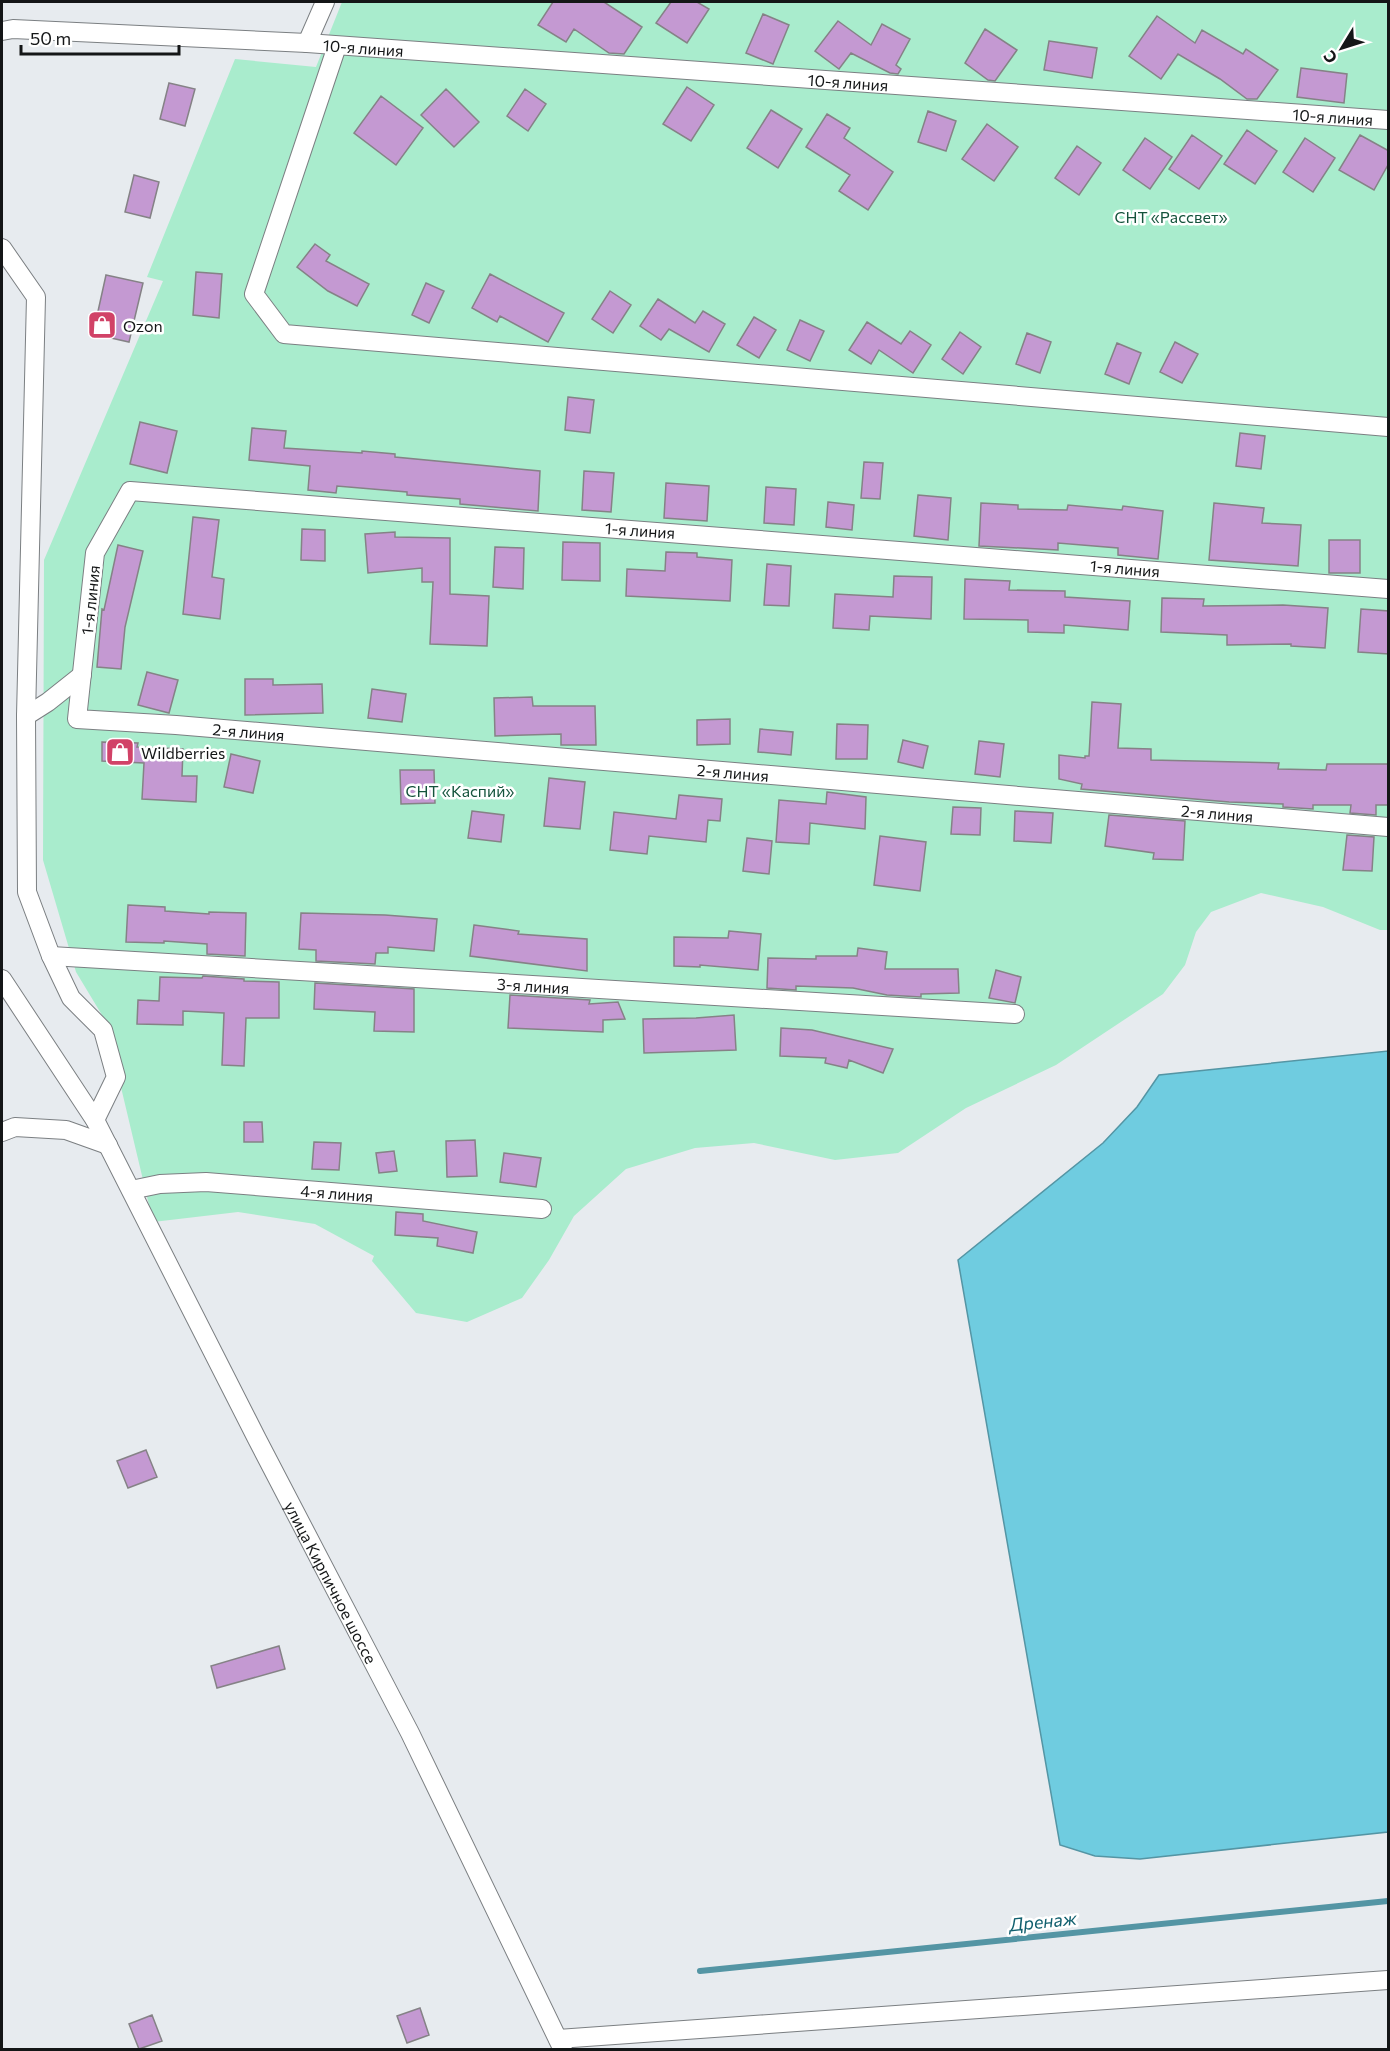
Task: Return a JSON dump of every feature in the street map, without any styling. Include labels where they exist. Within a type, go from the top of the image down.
[{"type":"street","points":[[308,43],[325,2]]},
{"type":"street","name":"10-я линия","points":[[2,31],[13,29],[308,43],[1389,120]]},
{"type":"street","points":[[337,46],[254,294],[284,334],[1389,427]]},
{"type":"street","points":[[2,248],[36,297],[26,716],[27,892],[51,956],[71,998],[103,1030],[116,1077],[95,1120]]},
{"type":"street","name":"1-я линия","points":[[77,719],[95,553],[130,491],[1389,589]]},
{"type":"street","points":[[26,716],[82,675]]},
{"type":"street","name":"2-я линия","points":[[77,719],[176,725],[1389,827]]},
{"type":"street","name":"3-я линия","points":[[51,956],[1015,1014]]},
{"type":"street","name":"улица Кирпичное шоссе","points":[[2,979],[95,1120],[257,1439],[410,1732],[561,2044]]},
{"type":"street","points":[[2,1132],[15,1127],[66,1130],[108,1145]]},
{"type":"street","name":"4-я линия","points":[[130,1190],[160,1184],[206,1182],[542,1209]]},
{"type":"street","points":[[561,2044],[1389,1980]]},
{"type":"green space","name":"СНТ «Каспий»","points":[[342,2],[1388,2],[1388,930],[1380,930],[1323,907],[1261,893],[1211,912],[1196,932],[1185,965],[1163,994],[1056,1065],[966,1108],[898,1153],[835,1160],[754,1143],[695,1148],[626,1169],[574,1216],[549,1260],[522,1298],[467,1322],[416,1313],[372,1261],[374,1256],[315,1224],[238,1212],[153,1222],[105,1020],[76,972],[43,860],[44,560],[163,281],[147,277],[235,59],[316,67]]},
{"type":"water","points":[[1388,1051],[1388,1832],[1140,1859],[1095,1856],[1060,1845],[958,1260],[1103,1143],[1137,1107],[1159,1075]]},
{"type":"building","points":[[553,2],[604,2],[642,27],[624,54],[609,53],[574,29],[566,42],[538,25]]},
{"type":"building","points":[[671,2],[697,2],[709,9],[687,43],[656,23]]},
{"type":"building","points":[[763,14],[789,25],[773,64],[746,53]]},
{"type":"building","points":[[1157,16],[1195,43],[1202,30],[1243,54],[1246,49],[1278,70],[1257,99],[1247,99],[1220,79],[1178,54],[1161,79],[1129,56]]},
{"type":"building","points":[[838,21],[871,45],[882,24],[910,39],[896,65],[901,69],[898,74],[890,73],[851,53],[839,69],[815,51]]},
{"type":"building","points":[[985,29],[1017,50],[995,81],[988,80],[965,63]]},
{"type":"building","points":[[1049,41],[1097,48],[1092,78],[1044,70]]},
{"type":"building","points":[[1301,68],[1347,74],[1344,103],[1297,97]]},
{"type":"building","points":[[169,83],[195,89],[185,126],[160,119]]},
{"type":"building","points":[[687,87],[714,105],[691,141],[663,124]]},
{"type":"building","points":[[446,89],[479,122],[454,147],[421,115]]},
{"type":"building","points":[[525,89],[546,104],[528,131],[507,116]]},
{"type":"building","points":[[381,96],[423,128],[396,165],[354,133]]},
{"type":"building","points":[[771,110],[802,129],[778,168],[747,148]]},
{"type":"building","points":[[928,111],[956,121],[946,151],[918,142]]},
{"type":"building","points":[[827,114],[850,128],[844,138],[893,172],[868,210],[839,191],[850,175],[806,147]]},
{"type":"building","points":[[987,124],[1018,147],[994,181],[962,159]]},
{"type":"building","points":[[1247,130],[1277,151],[1255,184],[1224,164]]},
{"type":"building","points":[[1192,135],[1222,156],[1199,189],[1169,169]]},
{"type":"building","points":[[1360,135],[1389,151],[1389,163],[1374,190],[1339,170]]},
{"type":"building","points":[[1145,138],[1172,157],[1150,189],[1123,170]]},
{"type":"building","points":[[1305,138],[1335,158],[1313,192],[1283,172]]},
{"type":"building","points":[[1077,146],[1101,163],[1079,195],[1055,178]]},
{"type":"building","points":[[134,175],[159,182],[150,218],[125,212]]},
{"type":"building","points":[[315,244],[330,255],[326,261],[369,284],[357,306],[328,291],[297,267]]},
{"type":"building","points":[[196,272],[222,274],[219,318],[193,315]]},
{"type":"building","points":[[490,274],[564,313],[548,342],[500,316],[497,322],[472,308]]},
{"type":"building","points":[[106,275],[143,283],[129,342],[93,334]]},
{"type":"building","points":[[426,283],[444,291],[429,323],[412,315]]},
{"type":"building","points":[[610,291],[631,305],[613,333],[592,319]]},
{"type":"building","points":[[658,299],[695,323],[703,311],[725,324],[709,352],[669,329],[661,340],[640,326]]},
{"type":"building","points":[[754,317],[776,330],[759,358],[737,345]]},
{"type":"building","points":[[800,320],[824,331],[810,361],[787,350]]},
{"type":"building","points":[[867,322],[901,344],[910,331],[931,345],[913,373],[879,350],[871,364],[849,350]]},
{"type":"building","points":[[960,332],[981,347],[963,374],[942,359]]},
{"type":"building","points":[[1027,333],[1051,342],[1040,373],[1016,364]]},
{"type":"building","points":[[1175,342],[1198,354],[1182,383],[1160,372]]},
{"type":"building","points":[[1117,343],[1141,353],[1129,384],[1105,374]]},
{"type":"building","points":[[568,397],[594,400],[590,433],[565,430]]},
{"type":"building","points":[[140,422],[177,431],[167,473],[130,464]]},
{"type":"building","points":[[252,428],[286,431],[284,448],[362,453],[362,451],[395,454],[395,457],[540,471],[538,511],[460,504],[460,499],[407,495],[407,492],[337,486],[336,493],[308,490],[310,466],[249,460]]},
{"type":"building","points":[[1240,433],[1265,436],[1261,469],[1236,466]]},
{"type":"building","points":[[864,462],[883,463],[880,499],[861,498]]},
{"type":"building","points":[[584,471],[614,473],[611,512],[582,510]]},
{"type":"building","points":[[666,483],[709,486],[707,521],[664,518]]},
{"type":"building","points":[[766,487],[796,489],[794,525],[764,523]]},
{"type":"building","points":[[918,495],[951,498],[948,540],[914,536]]},
{"type":"building","points":[[828,502],[854,505],[852,530],[826,527]]},
{"type":"building","points":[[981,503],[1018,505],[1018,509],[1067,510],[1068,505],[1122,510],[1123,506],[1163,511],[1158,559],[1118,555],[1118,548],[1058,543],[1058,550],[979,546]]},
{"type":"building","points":[[1214,503],[1264,508],[1262,523],[1301,525],[1298,566],[1209,560]]},
{"type":"building","points":[[193,517],[219,520],[212,577],[224,579],[220,619],[183,614]]},
{"type":"building","points":[[302,529],[325,530],[325,561],[301,560]]},
{"type":"building","points":[[395,532],[395,537],[450,538],[450,594],[489,596],[487,646],[430,644],[433,582],[422,582],[422,568],[368,573],[365,534]]},
{"type":"building","points":[[1329,540],[1360,540],[1360,573],[1329,573]]},
{"type":"building","points":[[563,542],[600,543],[600,581],[562,580]]},
{"type":"building","points":[[118,545],[143,551],[125,627],[121,669],[97,667],[102,609],[104,610]]},
{"type":"building","points":[[495,547],[524,548],[523,589],[493,587]]},
{"type":"building","points":[[666,552],[697,553],[697,557],[732,560],[730,601],[626,596],[627,569],[665,571]]},
{"type":"building","points":[[767,564],[791,566],[789,606],[764,605]]},
{"type":"building","points":[[894,576],[932,577],[931,619],[870,616],[869,630],[833,628],[835,594],[893,597]]},
{"type":"building","points":[[965,579],[1010,581],[1009,590],[1065,591],[1065,597],[1130,601],[1128,630],[1064,625],[1064,633],[1028,632],[1028,620],[964,619]]},
{"type":"building","points":[[1162,598],[1204,599],[1203,606],[1283,605],[1328,608],[1325,648],[1291,646],[1291,644],[1227,645],[1227,635],[1161,632]]},
{"type":"building","points":[[1361,609],[1389,611],[1389,654],[1358,652]]},
{"type":"building","points":[[147,672],[178,680],[169,713],[138,705]]},
{"type":"building","points":[[245,679],[273,679],[273,685],[322,684],[323,713],[245,715]]},
{"type":"building","points":[[372,689],[406,694],[402,722],[368,718]]},
{"type":"building","points":[[532,697],[533,706],[595,706],[596,745],[561,745],[561,734],[495,736],[494,698]]},
{"type":"building","points":[[1092,702],[1121,704],[1118,748],[1151,749],[1151,760],[1279,763],[1278,769],[1326,770],[1327,764],[1389,764],[1388,805],[1376,805],[1376,815],[1350,813],[1351,805],[1313,805],[1313,809],[1283,807],[1283,804],[1229,802],[1081,789],[1082,784],[1059,779],[1059,755],[1085,758],[1089,756]]},
{"type":"building","points":[[730,719],[730,744],[697,745],[697,720]]},
{"type":"building","points":[[837,724],[868,725],[867,759],[836,759]]},
{"type":"building","points":[[760,729],[793,732],[791,755],[758,752]]},
{"type":"building","points":[[903,740],[928,746],[923,768],[898,762]]},
{"type":"building","points":[[979,741],[1004,744],[1000,777],[975,774]]},
{"type":"building","points":[[102,742],[138,743],[137,747],[183,749],[182,776],[197,776],[196,802],[142,799],[144,763],[102,761]]},
{"type":"building","points":[[231,754],[260,761],[253,793],[224,787]]},
{"type":"building","points":[[400,770],[434,770],[435,803],[401,804]]},
{"type":"building","points":[[549,778],[585,782],[580,829],[544,826]]},
{"type":"building","points":[[827,792],[866,797],[865,829],[810,823],[809,844],[776,842],[779,800],[826,804]]},
{"type":"building","points":[[679,795],[722,799],[720,821],[708,820],[706,842],[649,836],[647,854],[610,850],[614,812],[676,819]]},
{"type":"building","points":[[953,807],[981,808],[980,835],[951,834]]},
{"type":"building","points":[[472,811],[504,815],[501,842],[468,838]]},
{"type":"building","points":[[1015,811],[1053,813],[1051,843],[1014,841]]},
{"type":"building","points":[[1109,815],[1185,821],[1183,860],[1153,859],[1154,853],[1105,846]]},
{"type":"building","points":[[1347,835],[1374,837],[1372,871],[1343,870]]},
{"type":"building","points":[[880,836],[926,842],[920,891],[874,885]]},
{"type":"building","points":[[747,838],[772,841],[769,874],[743,871]]},
{"type":"building","points":[[128,905],[165,907],[165,911],[209,914],[209,912],[246,913],[245,956],[207,954],[207,944],[164,941],[164,943],[126,942]]},
{"type":"building","points":[[301,913],[437,919],[434,951],[388,947],[388,953],[376,953],[375,964],[316,961],[316,950],[299,949]]},
{"type":"building","points":[[474,925],[519,931],[518,934],[587,939],[587,971],[470,956]]},
{"type":"building","points":[[729,931],[761,934],[758,970],[700,965],[700,967],[674,966],[674,937],[728,938]]},
{"type":"building","points":[[858,948],[887,952],[885,969],[958,969],[959,993],[921,994],[921,997],[887,995],[853,988],[796,986],[796,990],[767,988],[768,958],[816,959],[816,956],[857,956]]},
{"type":"building","points":[[996,970],[1021,977],[1015,1003],[989,998]]},
{"type":"building","points":[[203,976],[279,982],[279,1018],[246,1018],[244,1066],[222,1065],[224,1013],[183,1011],[183,1025],[137,1024],[138,1000],[159,1001],[160,977],[202,978]]},
{"type":"building","points":[[315,983],[414,989],[414,1032],[374,1031],[375,1012],[314,1009]]},
{"type":"building","points":[[510,995],[590,1000],[589,1004],[618,1002],[625,1019],[603,1020],[603,1032],[508,1028]]},
{"type":"building","points":[[734,1015],[736,1050],[644,1053],[643,1019]]},
{"type":"building","points":[[781,1028],[812,1030],[893,1049],[883,1073],[849,1060],[847,1068],[825,1063],[826,1058],[780,1056]]},
{"type":"building","points":[[244,1122],[262,1122],[263,1142],[244,1142]]},
{"type":"building","points":[[475,1140],[477,1176],[447,1177],[446,1141]]},
{"type":"building","points":[[314,1142],[341,1143],[339,1170],[312,1169]]},
{"type":"building","points":[[394,1151],[397,1171],[379,1173],[376,1153]]},
{"type":"building","points":[[504,1153],[541,1158],[536,1187],[500,1182]]},
{"type":"building","points":[[396,1212],[423,1214],[423,1221],[477,1232],[473,1253],[437,1246],[438,1238],[395,1235]]},
{"type":"building","points":[[146,1450],[157,1477],[128,1488],[117,1461]]},
{"type":"building","points":[[279,1646],[285,1669],[217,1688],[211,1666]]},
{"type":"building","points":[[420,2008],[429,2035],[407,2043],[397,2016]]},
{"type":"building","points":[[152,2015],[162,2041],[139,2049],[129,2024]]},
{"type":"waterway","name":"Дренаж","points":[[700,1971],[1388,1901]]},
{"type":"place","name":"Ozon","points":[[102,325]]},
{"type":"place","name":"Wildberries","points":[[120,752]]},
{"type":"park label","name":"СНТ «Рассвет»","points":[[1171,216]]}]
